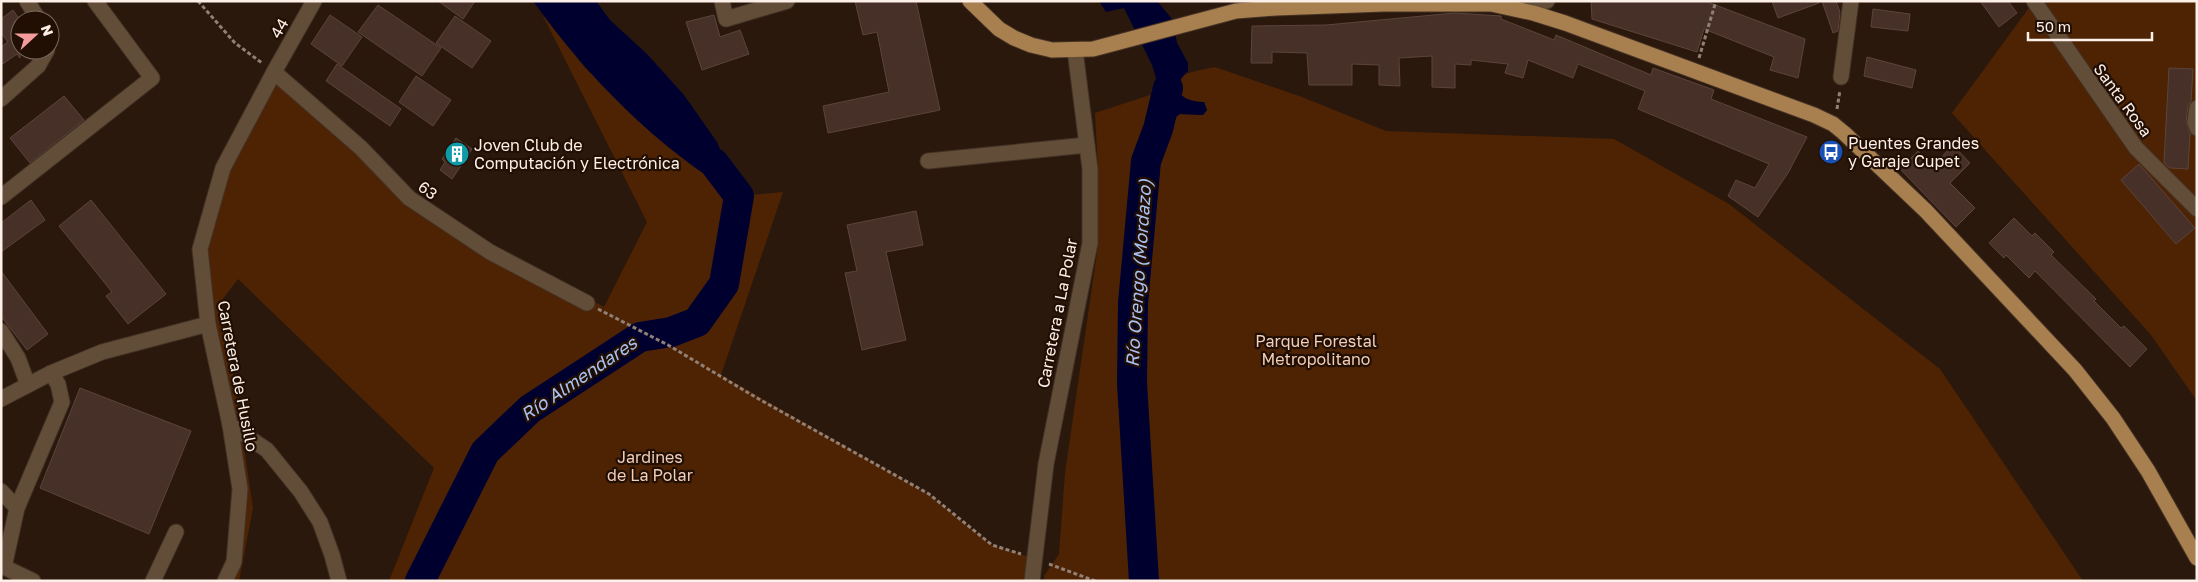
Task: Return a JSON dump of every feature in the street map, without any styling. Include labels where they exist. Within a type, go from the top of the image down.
[{"type":"main road","points":[[970,1],[999,29],[1014,38],[1031,45],[1052,50],[1093,48],[1244,10],[1491,2],[1565,23],[1790,104],[1833,124],[1926,211],[2075,370],[2113,418],[2148,471],[2197,558]]},
{"type":"street","points":[[1,197],[152,78],[95,1]]},
{"type":"street","name":"44","points":[[274,72],[314,1]]},
{"type":"street","points":[[722,1],[726,19],[787,1]]},
{"type":"street","points":[[1516,8],[1547,1]]},
{"type":"street","points":[[1841,78],[1851,1]]},
{"type":"street","name":"Santa Rosa","points":[[2034,1],[2136,148],[2197,209]]},
{"type":"street","name":"Carretera a La Polar","points":[[1031,580],[1036,559],[1046,464],[1090,243],[1090,169],[1075,50]]},
{"type":"street","points":[[1,99],[38,66],[41,60]]},
{"type":"street","name":"63","points":[[274,72],[361,148],[409,198],[490,252],[587,303]]},
{"type":"street","name":"Carretera de Husillo","points":[[225,581],[234,562],[240,489],[230,425],[208,324],[200,249],[223,168],[274,72]]},
{"type":"street","points":[[2197,108],[2197,128]]},
{"type":"street","points":[[928,161],[1087,145]]},
{"type":"street","points":[[1,399],[52,373],[102,352],[208,324]]},
{"type":"street","points":[[1,331],[18,358],[28,385]]},
{"type":"street","points":[[33,581],[4,567],[16,508],[62,402],[58,384],[52,373]]},
{"type":"street","points":[[230,425],[266,450],[301,492],[320,522],[339,581]]},
{"type":"street","points":[[1,491],[16,508]]},
{"type":"street","points":[[153,581],[176,532]]},
{"type":"path","points":[[198,1],[235,43],[274,72]]},
{"type":"path","points":[[1696,70],[1716,1]]},
{"type":"path","points":[[1833,124],[1841,78]]},
{"type":"path","points":[[614,318],[668,345],[929,494],[992,545],[1095,581]]},
{"type":"green space","points":[[2034,1],[2197,1],[2197,401],[2151,335],[1952,113]]},
{"type":"green space","name":"Jardines de La Polar","points":[[542,14],[585,68],[714,182],[739,196],[783,192],[721,375],[929,494],[992,545],[1036,559],[1030,581],[389,581],[434,468],[238,279],[222,300],[253,508],[239,581],[225,581],[240,489],[200,249],[223,168],[274,72],[409,198],[604,307],[647,222]]},
{"type":"green space","name":"Parque Forestal Metropolitano","points":[[1215,67],[1302,97],[1386,131],[1614,139],[1729,204],[1940,369],[2083,581],[1045,581],[1044,576],[1059,554],[1065,473],[1098,246],[1098,168],[1095,113],[1159,92],[1159,105],[1169,123],[1180,114],[1203,115],[1207,110],[1204,102],[1192,102],[1184,98],[1179,90],[1178,82],[1184,75]]},
{"type":"shaded area","points":[[533,1],[596,1],[610,20],[647,54],[684,95],[717,142],[739,196],[680,157],[626,110],[577,57]]},
{"type":"shaded area","points":[[1099,1],[1157,1],[1173,20],[1177,43],[1188,63],[1188,71],[1182,78],[1178,89],[1184,97],[1204,102],[1207,110],[1203,115],[1180,114],[1158,129],[1157,81],[1152,65],[1124,8],[1106,12]]},
{"type":"building","points":[[438,1],[475,1],[463,19]]},
{"type":"building","points":[[855,1],[916,1],[940,110],[828,133],[823,106],[889,92],[877,32],[863,35]]},
{"type":"building","points":[[1591,1],[1705,1],[1805,39],[1798,78],[1770,70],[1774,57],[1704,29],[1697,52],[1592,19]]},
{"type":"building","points":[[1772,1],[1819,1],[1819,3],[1778,18]]},
{"type":"building","points":[[1822,1],[1836,1],[1840,12],[1838,31],[1833,33]]},
{"type":"building","points":[[1980,1],[2008,1],[2017,13],[1999,27]]},
{"type":"building","points":[[378,5],[441,48],[422,76],[358,32]]},
{"type":"building","points":[[1873,9],[1910,14],[1908,31],[1871,27]]},
{"type":"building","points":[[10,12],[10,59],[1,65],[1,47],[8,42],[1,33],[1,19]]},
{"type":"building","points":[[1455,13],[1501,16],[1501,19],[1554,40],[1556,35],[1651,75],[1653,68],[1714,90],[1711,99],[1807,137],[1788,173],[1758,217],[1728,196],[1736,180],[1755,188],[1769,164],[1638,109],[1645,91],[1578,64],[1573,78],[1528,60],[1523,78],[1505,73],[1508,64],[1471,60],[1471,65],[1455,64],[1455,88],[1432,87],[1432,56],[1399,58],[1400,86],[1379,85],[1379,65],[1352,64],[1352,85],[1309,85],[1307,53],[1272,52],[1272,63],[1251,63],[1252,26],[1326,25]]},
{"type":"building","points":[[330,15],[362,37],[342,66],[311,44]]},
{"type":"building","points":[[714,15],[720,37],[740,30],[749,54],[702,70],[686,22]]},
{"type":"building","points":[[455,16],[491,41],[472,68],[436,43]]},
{"type":"building","points":[[1867,57],[1916,70],[1912,88],[1864,76]]},
{"type":"building","points":[[337,64],[401,109],[390,126],[326,81]]},
{"type":"building","points":[[2169,68],[2193,69],[2191,101],[2188,106],[2186,121],[2190,134],[2188,169],[2170,168],[2164,163]]},
{"type":"building","points":[[416,76],[451,100],[433,126],[399,102]]},
{"type":"building","points":[[64,96],[84,120],[30,163],[10,138]]},
{"type":"building","name":"Joven Club de Computación y Electrónica","points":[[456,138],[472,149],[452,179],[440,170],[445,162],[442,159]]},
{"type":"building","points":[[1953,145],[1970,163],[1950,183],[1975,208],[1956,227],[1900,169],[1918,151],[1933,166]]},
{"type":"building","points":[[2139,164],[2195,228],[2176,244],[2121,180]]},
{"type":"building","points":[[31,200],[45,220],[1,252],[1,223]]},
{"type":"building","points":[[91,200],[166,294],[128,324],[106,296],[112,292],[59,226]]},
{"type":"building","points":[[916,211],[923,245],[886,252],[906,340],[862,350],[845,273],[857,271],[847,225]]},
{"type":"building","points":[[2014,218],[2032,236],[2035,233],[2054,252],[2051,255],[2096,299],[2094,301],[2121,328],[2124,326],[2147,349],[2130,367],[2035,271],[2029,278],[2006,255],[2004,258],[1989,243]]},
{"type":"building","points":[[1,271],[48,334],[27,350],[1,316]]},
{"type":"building","points":[[80,388],[191,431],[149,534],[40,488]]},
{"type":"waterway","name":"Río Orengo (Mordazo)","points":[[1144,581],[1132,383],[1133,303],[1146,161],[1158,129],[1168,88]]},
{"type":"waterway","name":"Río Almendares","points":[[420,581],[485,452],[530,409],[640,337],[671,332],[697,322],[724,284],[739,196],[714,163]]},
{"type":"place","name":"Puentes Grandes y Garaje Cupet","points":[[1831,152]]},
{"type":"place","name":"Joven Club de Computación y Electrónica","points":[[457,154]]}]
